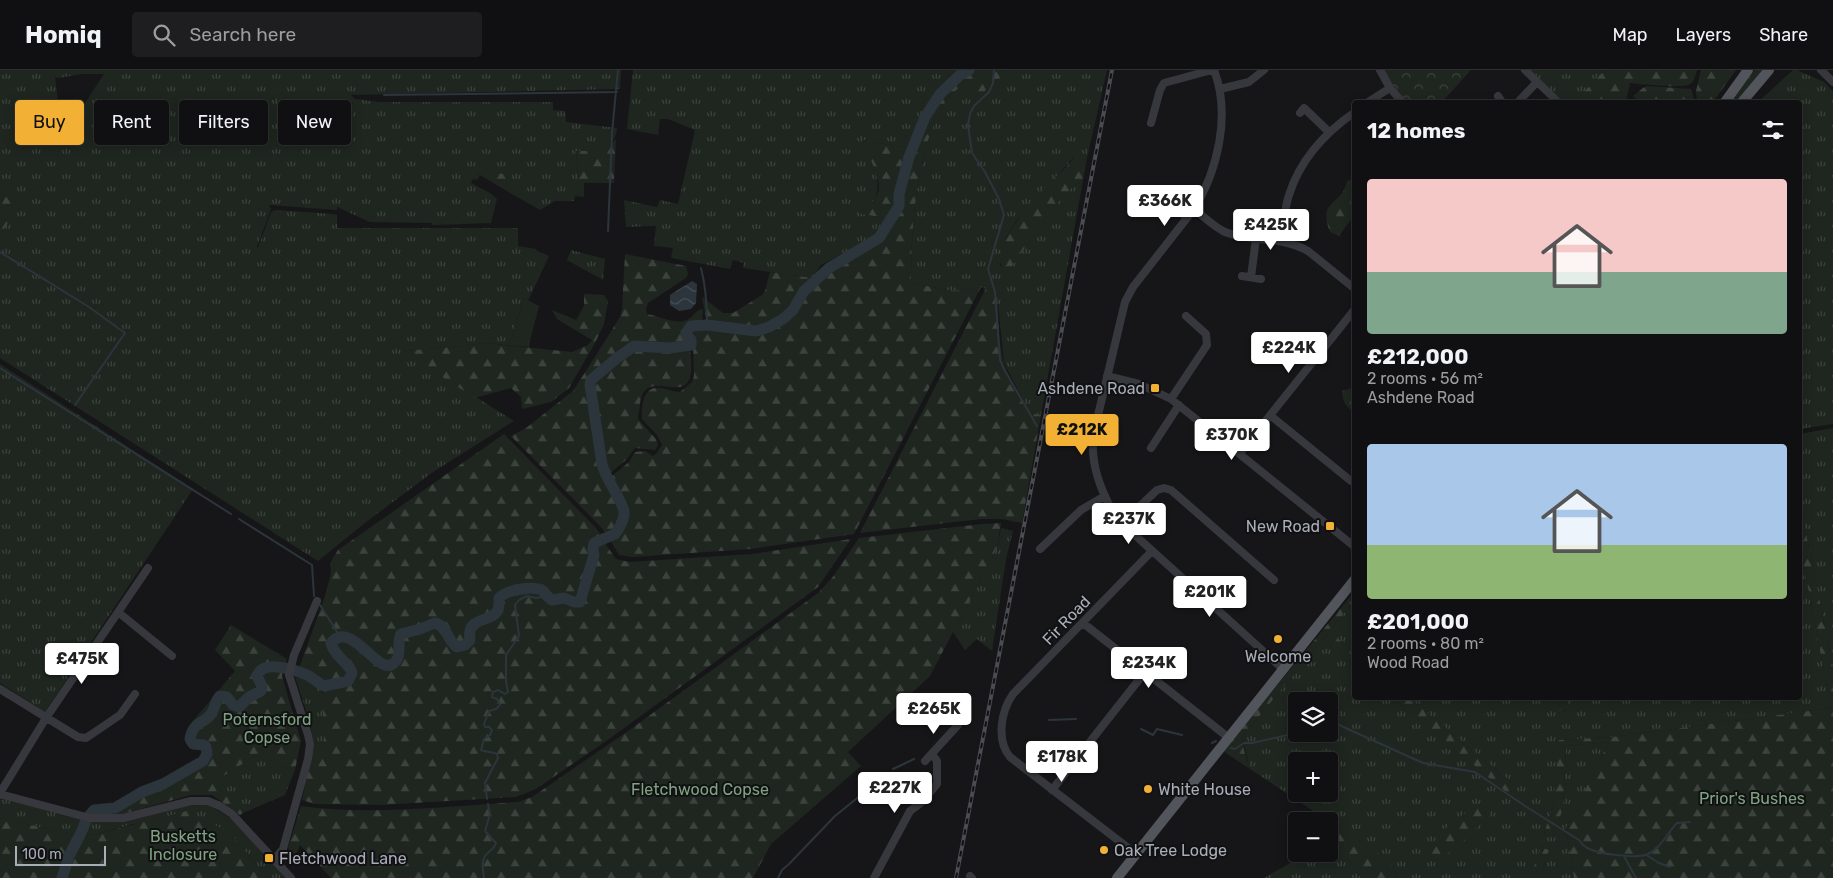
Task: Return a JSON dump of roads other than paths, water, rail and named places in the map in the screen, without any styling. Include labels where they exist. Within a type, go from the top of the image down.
[{"type":"main road","points":[[1726,100],[1748,70]]},
{"type":"main road","points":[[1744,100],[1769,70]]},
{"type":"main road","points":[[1117,878],[1352,583]]},
{"type":"street","points":[[1151,123],[1160,90],[1164,83],[1213,70],[1220,89],[1220,131],[1216,154],[1206,184],[1194,209],[1126,298],[1094,433],[1092,449],[1095,469],[1116,518],[1283,669]]},
{"type":"street","points":[[1220,89],[1249,82],[1264,70]]},
{"type":"street","points":[[1380,70],[1390,88],[1400,100]]},
{"type":"street","points":[[1525,70],[1556,100]]},
{"type":"street","points":[[1821,70],[1833,82]]},
{"type":"street","points":[[1520,100],[1537,82]]},
{"type":"street","points":[[1371,100],[1390,88]]},
{"type":"street","points":[[1303,109],[1329,132]]},
{"type":"street","points":[[1282,240],[1288,199],[1295,178],[1329,132],[1352,114]]},
{"type":"street","points":[[1154,190],[1186,217]]},
{"type":"street","points":[[1194,209],[1224,231],[1256,238],[1282,240],[1295,244],[1308,251],[1352,287]]},
{"type":"street","points":[[1251,278],[1256,238]]},
{"type":"street","points":[[1242,276],[1260,279]]},
{"type":"street","points":[[1240,453],[1352,313]]},
{"type":"street","points":[[1171,399],[1207,345],[1206,334],[1186,316]]},
{"type":"street","points":[[1106,376],[1146,386],[1171,399],[1352,545]]},
{"type":"street","points":[[1151,448],[1179,405]]},
{"type":"street","points":[[1271,416],[1351,481]]},
{"type":"street","points":[[1122,523],[1157,490],[1164,488],[1171,490],[1269,571],[1274,580]]},
{"type":"street","points":[[1040,549],[1080,510],[1105,496]]},
{"type":"street","name":"Fir Road","points":[[1052,790],[1006,753],[1001,735],[1004,712],[1013,694],[1152,551]]},
{"type":"street","points":[[148,568],[46,718],[0,793],[88,817],[123,818],[191,801],[208,801],[232,814],[291,878]]},
{"type":"street","points":[[274,860],[280,854],[285,843],[305,774],[309,751],[308,735],[288,675],[317,601]]},
{"type":"street","points":[[118,612],[172,656]]},
{"type":"street","points":[[1083,623],[1229,738]]},
{"type":"street","points":[[1136,854],[1052,790],[1145,672]]},
{"type":"street","points":[[0,689],[78,737],[86,738],[120,716],[135,694]]},
{"type":"street","points":[[925,761],[958,726]]},
{"type":"street","points":[[874,878],[910,811],[922,802],[937,784],[937,761],[932,754]]},
{"type":"water","points":[[692,281],[697,284],[696,303],[691,309],[679,311],[670,305],[670,295]]},
{"type":"waterway","points":[[608,231],[612,133],[618,70]]},
{"type":"waterway","points":[[62,878],[69,856],[87,818],[94,810],[115,808],[203,761],[207,754],[206,747],[193,744],[190,739],[191,733],[196,726],[211,714],[220,696],[227,697],[233,705],[239,707],[249,697],[261,691],[262,686],[257,676],[260,671],[266,668],[280,667],[307,675],[324,686],[348,681],[352,673],[351,669],[336,653],[331,643],[339,637],[356,642],[380,663],[388,665],[397,660],[401,634],[435,623],[442,627],[457,647],[465,645],[470,640],[470,632],[475,623],[495,614],[498,610],[499,598],[514,591],[533,588],[543,591],[552,600],[564,598],[580,602],[594,555],[594,543],[615,534],[624,514],[622,505],[602,464],[590,385],[591,380],[634,346],[670,348],[691,345],[691,340],[686,333],[691,326],[707,325],[756,331],[769,327],[783,319],[793,310],[804,291],[829,268],[879,238],[899,206],[899,194],[909,157],[925,117],[940,94],[960,75],[969,70]]},
{"type":"waterway","points":[[994,70],[993,83],[989,92],[974,106],[968,125],[972,153],[985,172],[999,199],[1004,215],[988,269],[995,292],[1000,360],[1037,426]]},
{"type":"waterway","points":[[384,95],[617,92]]},
{"type":"waterway","points":[[0,252],[89,307],[125,333],[75,405]]},
{"type":"waterway","points":[[701,268],[706,296],[707,325]]},
{"type":"waterway","points":[[0,368],[231,514]]},
{"type":"waterway","points":[[239,519],[312,565],[314,596]]},
{"type":"waterway","points":[[487,799],[485,783],[498,758],[495,753],[481,750],[484,739],[490,735],[492,730],[489,727],[485,727],[484,724],[489,711],[496,709],[500,705],[497,699],[492,697],[493,692],[498,690],[505,694],[508,692],[506,655],[519,636],[515,605],[519,600],[527,596],[536,598],[546,596]]},
{"type":"waterway","points":[[320,605],[341,638]]},
{"type":"waterway","points":[[1049,720],[1076,719]]},
{"type":"waterway","points":[[1338,725],[1423,763],[1475,772],[1592,850],[1627,856],[1648,854],[1660,844],[1677,823],[1690,822]]},
{"type":"waterway","points":[[1141,729],[1153,735],[1157,729],[1182,735]]},
{"type":"waterway","points":[[1231,748],[1235,749],[1244,743],[1288,735]]},
{"type":"waterway","points":[[1212,743],[1216,741]]},
{"type":"waterway","points":[[893,769],[914,759]]},
{"type":"waterway","points":[[778,878],[782,870],[835,816],[887,774]]},
{"type":"waterway","points":[[484,878],[484,858],[496,843],[485,831],[490,814],[488,804]]},
{"type":"waterway","points":[[1624,856],[1636,878]]},
{"type":"waterway","points":[[1648,856],[1670,867]]},
{"type":"railway","points":[[956,878],[1112,70]]},
{"type":"place","name":"Ashdene Road","points":[[1155,388]]},
{"type":"place","name":"New Road","points":[[1330,526]]},
{"type":"place","name":"Welcome","points":[[1278,639]]},
{"type":"place","name":"White House","points":[[1148,789]]},
{"type":"place","name":"Oak Tree Lodge","points":[[1104,850]]},
{"type":"place","name":"Fletchwood Lane","points":[[269,858]]},
{"type":"park label","name":"Poternsford Copse","points":[[267,728]]},
{"type":"park label","name":"Fletchwood Copse","points":[[700,789]]},
{"type":"park label","name":"Prior's Bushes","points":[[1752,798]]},
{"type":"park label","name":"Busketts Inclosure","points":[[183,845]]}]
